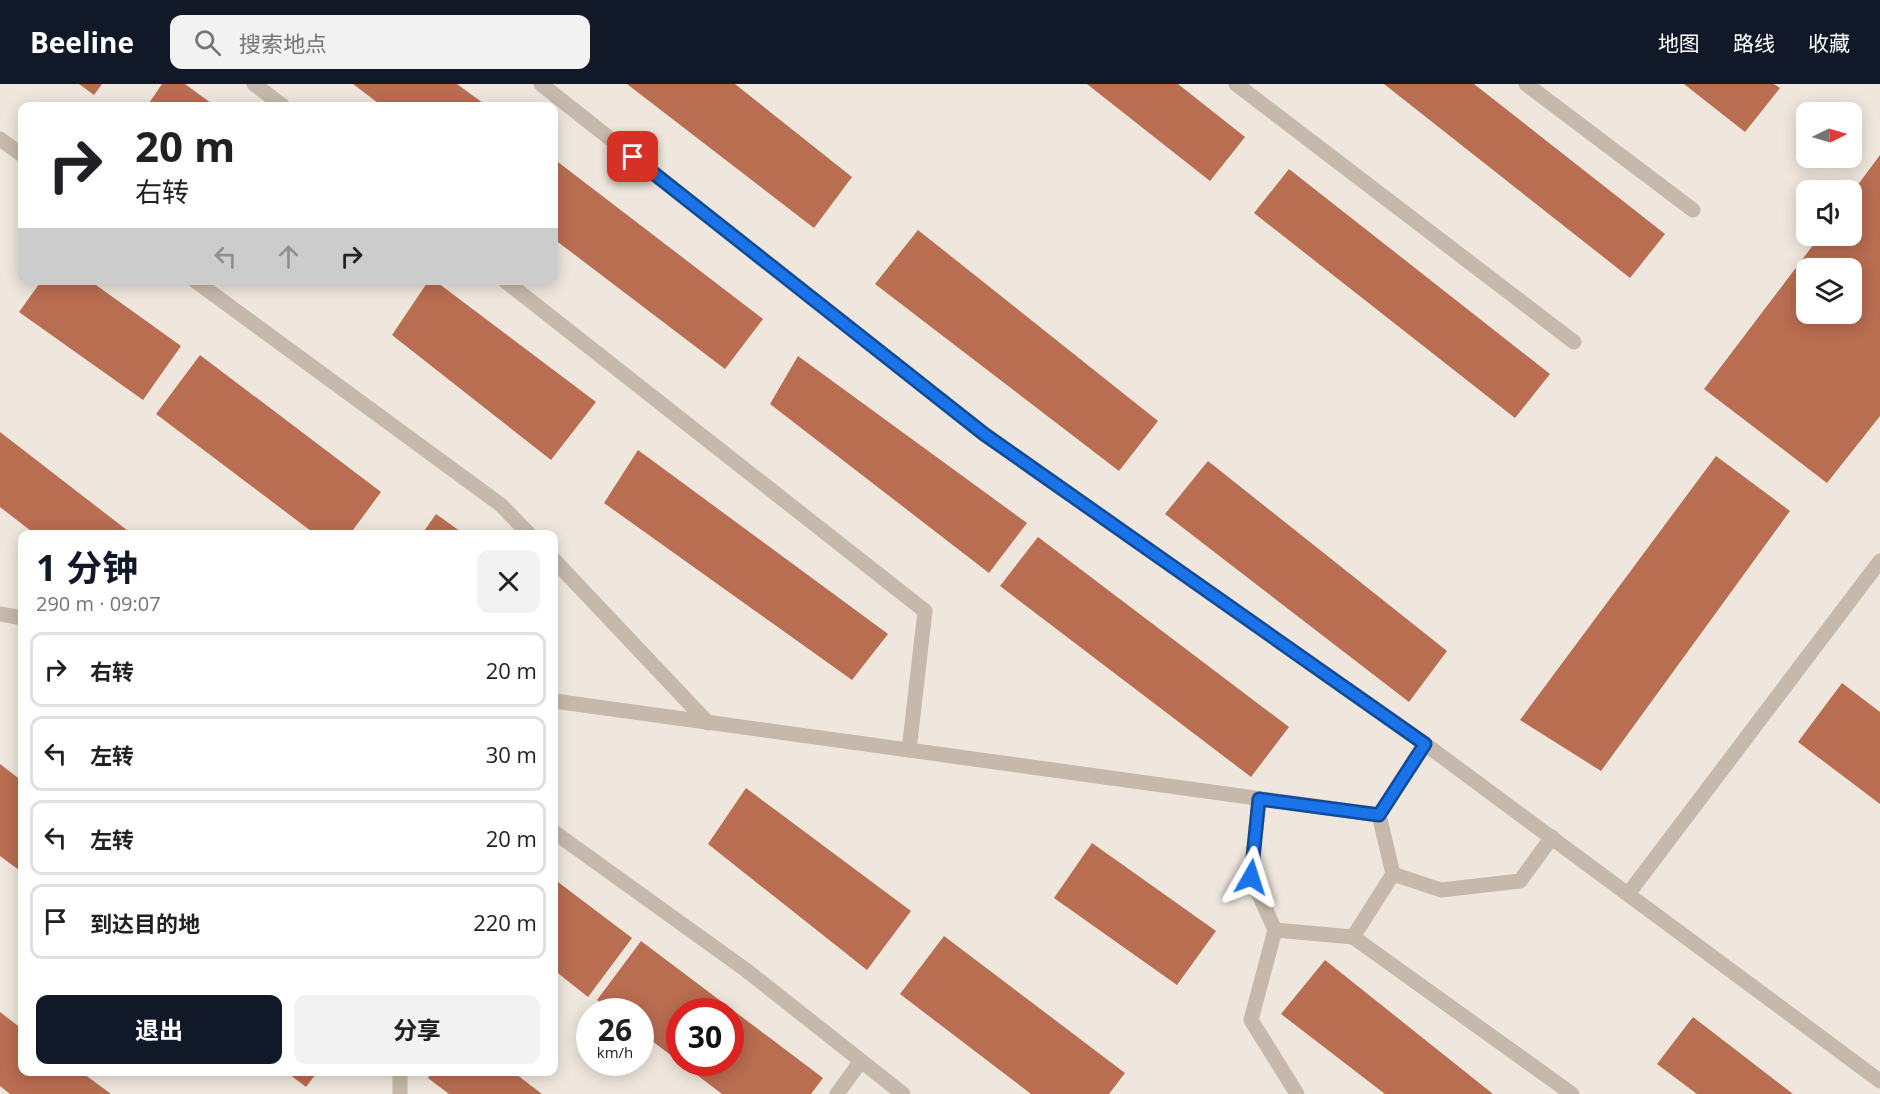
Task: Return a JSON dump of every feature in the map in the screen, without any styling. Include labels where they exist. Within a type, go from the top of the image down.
[{"type":"street","points":[[254,84],[278,102]]},
{"type":"street","points":[[541,84],[984,434],[1425,744],[1880,1081]]},
{"type":"street","points":[[1236,84],[1574,342]]},
{"type":"street","points":[[1526,84],[1693,210]]},
{"type":"street","points":[[0,139],[18,152]]},
{"type":"street","points":[[201,285],[501,505],[525,530]]},
{"type":"street","points":[[510,285],[925,611],[909,750]]},
{"type":"street","points":[[1628,894],[1880,561]]},
{"type":"street","points":[[558,564],[708,723]]},
{"type":"street","points":[[0,614],[18,617]]},
{"type":"street","points":[[558,702],[1379,815]]},
{"type":"street","points":[[1353,937],[1393,874],[1379,815],[1425,744]]},
{"type":"street","points":[[1259,799],[1251,877],[1275,930],[1251,1020],[1297,1094]]},
{"type":"street","points":[[558,835],[746,970],[903,1094]]},
{"type":"street","points":[[1393,874],[1441,890],[1520,881],[1552,837]]},
{"type":"street","points":[[1275,930],[1353,937],[1572,1094]]},
{"type":"street","points":[[837,1094],[861,1061]]},
{"type":"street","points":[[400,1076],[400,1094]]},
{"type":"building","points":[[79,84],[102,84],[94,95]]},
{"type":"building","points":[[162,84],[185,84],[210,102],[150,102]]},
{"type":"building","points":[[353,84],[457,84],[482,102],[377,102]]},
{"type":"building","points":[[627,84],[735,84],[852,177],[814,228]]},
{"type":"building","points":[[1087,84],[1178,84],[1245,137],[1210,181]]},
{"type":"building","points":[[1384,84],[1474,84],[1665,234],[1630,278]]},
{"type":"building","points":[[1684,84],[1774,84],[1780,88],[1745,132]]},
{"type":"building","points":[[1880,155],[1880,416],[1827,483],[1704,389],[1796,268],[1796,324],[1862,324],[1862,258],[1803,258],[1812,246],[1862,246],[1861,180]]},
{"type":"building","points":[[558,162],[763,319],[725,369],[558,242]]},
{"type":"building","points":[[1289,169],[1550,374],[1515,418],[1254,213]]},
{"type":"building","points":[[918,230],[1158,421],[1119,471],[875,284]]},
{"type":"building","points":[[38,285],[96,285],[181,346],[143,400],[19,312]]},
{"type":"building","points":[[426,285],[441,285],[596,402],[551,460],[392,335]]},
{"type":"building","points":[[200,355],[381,492],[353,530],[310,530],[156,414]]},
{"type":"building","points":[[798,356],[1027,523],[989,573],[770,404]]},
{"type":"building","points":[[0,432],[127,530],[30,530],[0,507]]},
{"type":"building","points":[[638,450],[888,634],[852,680],[604,503]]},
{"type":"building","points":[[1716,456],[1790,511],[1601,771],[1520,720]]},
{"type":"building","points":[[1208,461],[1447,651],[1409,702],[1165,514]]},
{"type":"building","points":[[436,514],[458,530],[425,530]]},
{"type":"building","points":[[1038,537],[1289,727],[1251,777],[1000,586]]},
{"type":"building","points":[[1842,683],[1880,712],[1880,804],[1798,742]]},
{"type":"building","points":[[0,764],[18,778],[18,869],[0,856]]},
{"type":"building","points":[[746,788],[911,911],[867,970],[708,844]]},
{"type":"building","points":[[1092,843],[1216,931],[1177,985],[1054,898]]},
{"type":"building","points":[[558,882],[632,938],[588,997],[558,973]]},
{"type":"building","points":[[944,936],[1125,1073],[1109,1094],[1031,1094],[900,994]]},
{"type":"building","points":[[641,941],[717,998],[666,998],[666,1052],[654,1043],[654,998],[598,998]]},
{"type":"building","points":[[1325,960],[1493,1094],[1385,1094],[1281,1014]]},
{"type":"building","points":[[0,1012],[18,1026],[18,1076],[87,1076],[111,1094],[10,1094],[0,1086]]},
{"type":"building","points":[[1693,1017],[1793,1094],[1697,1094],[1657,1064]]},
{"type":"building","points":[[744,1019],[823,1078],[811,1094],[722,1094],[698,1076],[744,1076]]},
{"type":"building","points":[[292,1076],[314,1076],[306,1087]]},
{"type":"building","points":[[429,1076],[519,1076],[542,1094],[449,1094],[428,1078]]},
{"type":"route","points":[[633,157],[984,434],[1425,744],[1379,815],[1259,799],[1251,877]]}]
